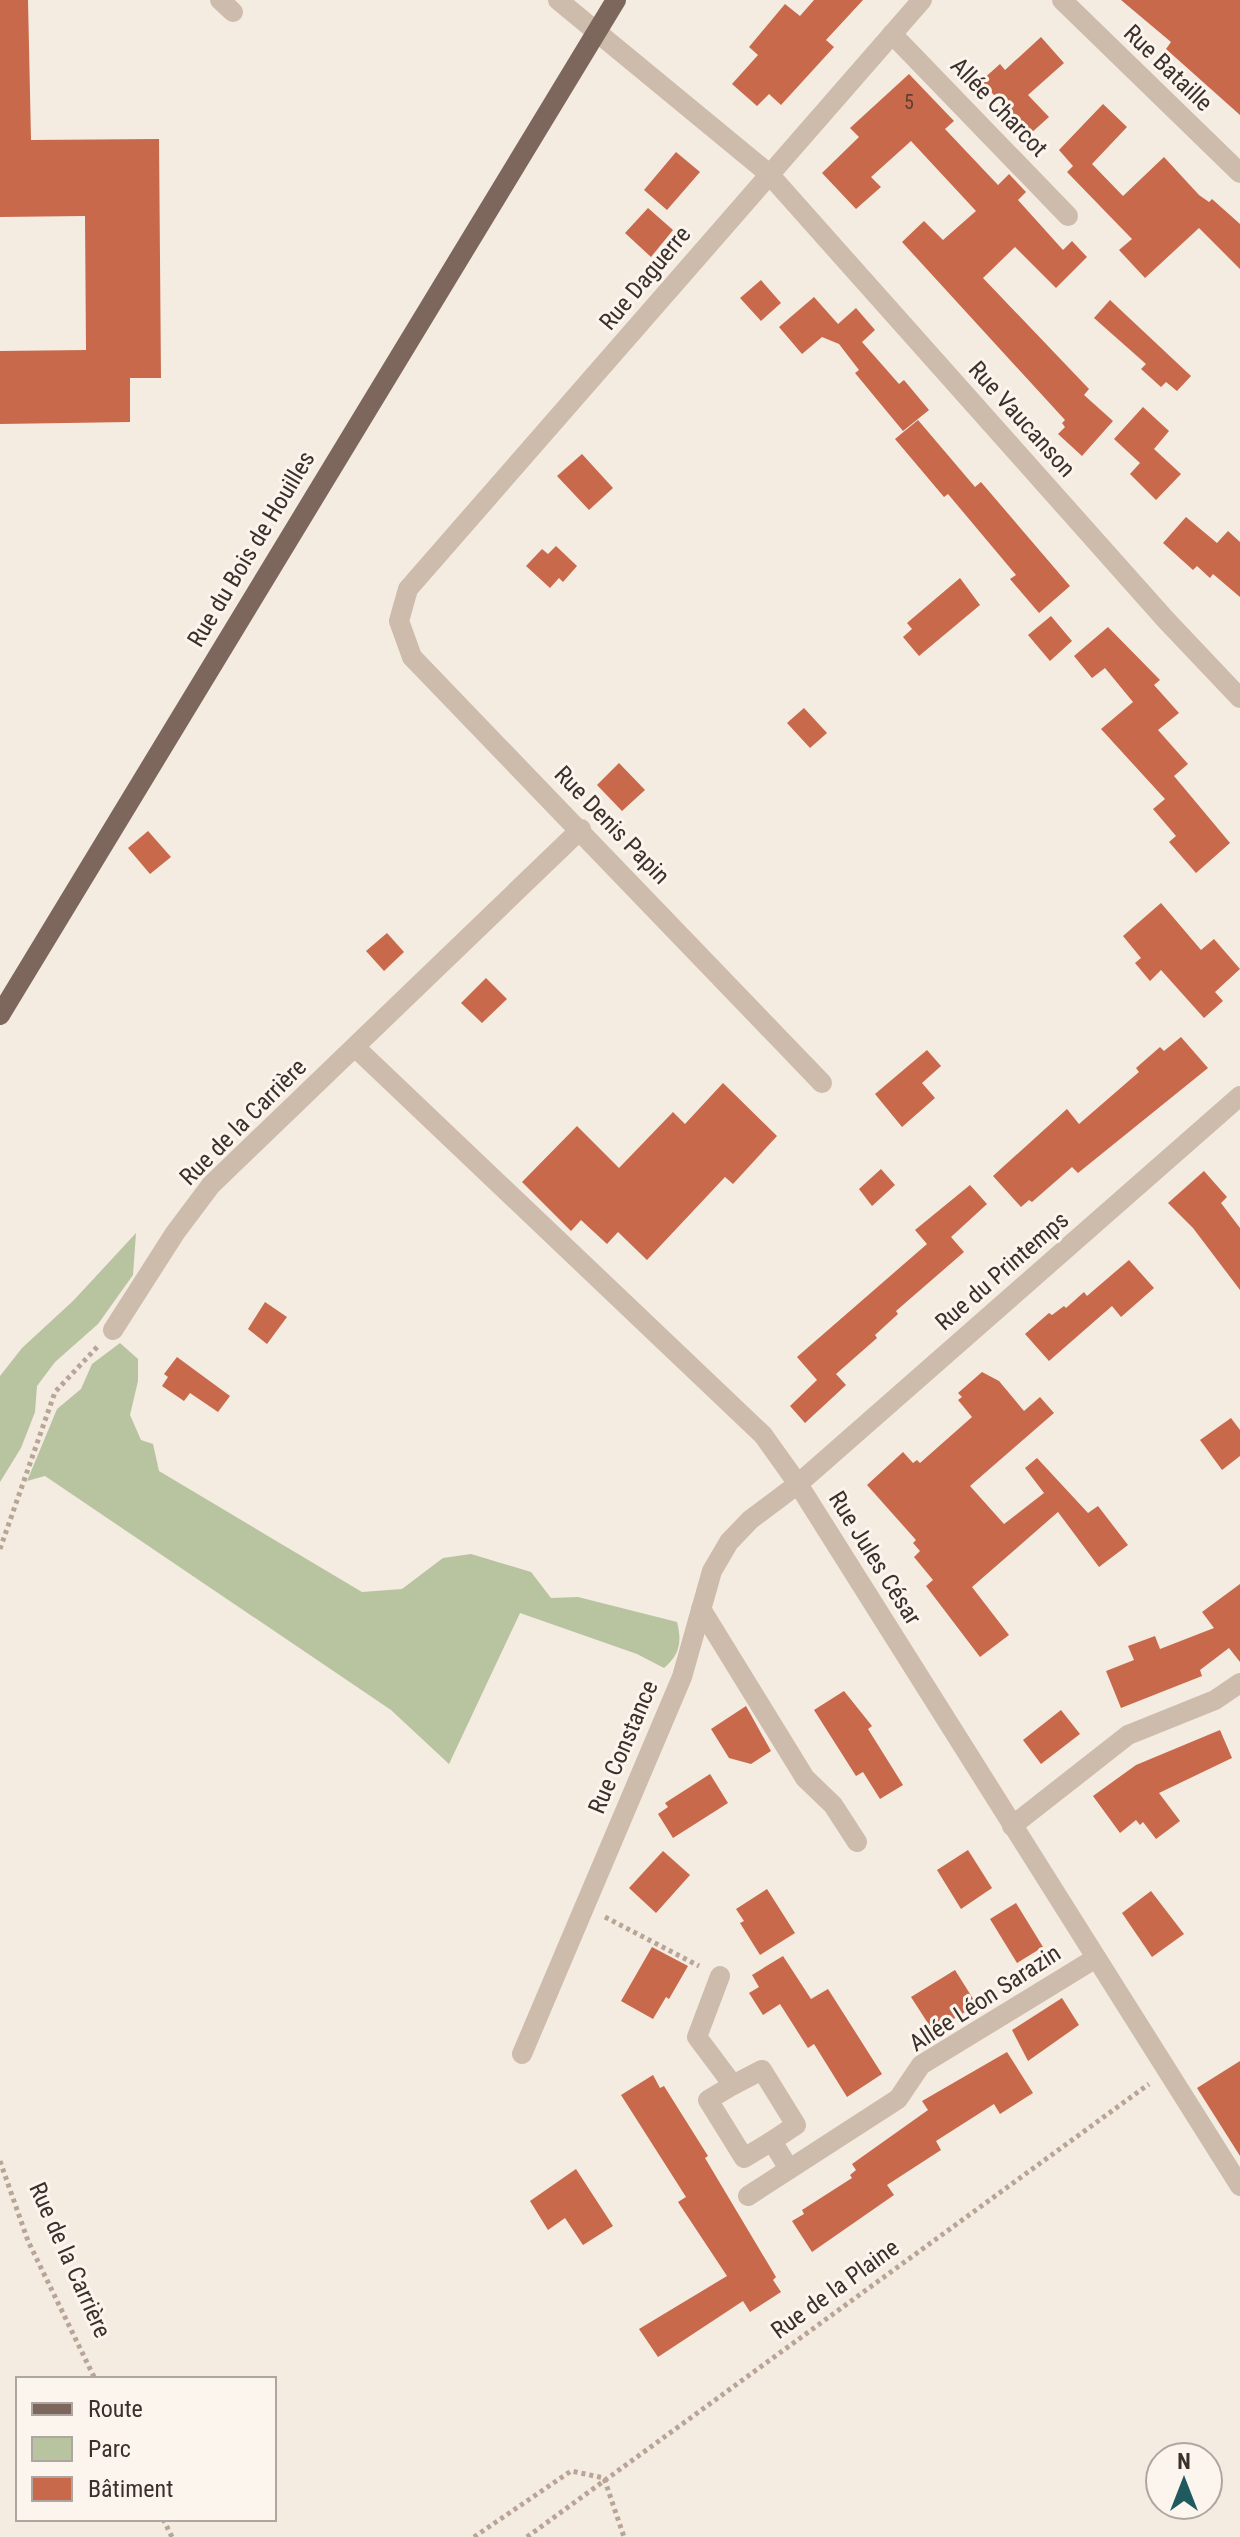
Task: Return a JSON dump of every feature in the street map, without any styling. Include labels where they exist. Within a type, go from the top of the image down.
[{"type":"main road","name":"Rue du Bois de Houilles","points":[[0,1015],[616,0]]},
{"type":"street","name":"Rue Vaucanson","points":[[558,0],[701,121],[768,173],[1166,620],[1240,698]]},
{"type":"street","name":"Rue Daguerre","points":[[408,589],[922,0]]},
{"type":"street","name":"Rue Bataille","points":[[1062,0],[1240,173]]},
{"type":"street","name":"Allée Charcot","points":[[892,34],[1068,216]]},
{"type":"street","name":"Rue Denis Papin","points":[[408,589],[399,621],[412,657],[581,829],[822,1083]]},
{"type":"street","name":"Rue de la Carrière","points":[[113,1330],[175,1233],[211,1185],[581,829]]},
{"type":"street","name":"Rue Jules César","points":[[356,1048],[763,1435],[798,1484],[1166,2072],[1239,2183]]},
{"type":"street","name":"Rue du Printemps","points":[[798,1484],[1240,1096]]},
{"type":"street","name":"Rue Constance","points":[[522,2054],[682,1677],[712,1571],[729,1542],[750,1520],[798,1484]]},
{"type":"street","points":[[701,1609],[805,1778],[833,1805],[857,1842]]},
{"type":"street","points":[[1012,1826],[1128,1735],[1215,1700],[1240,1683]]},
{"type":"street","name":"Allée Léon Sarazin","points":[[748,2196],[898,2099],[921,2065],[1096,1958]]},
{"type":"street","points":[[720,1976],[697,2037],[733,2085]]},
{"type":"street","points":[[762,2070],[796,2125],[744,2158],[708,2100],[733,2085],[762,2070]]},
{"type":"street","points":[[772,2141],[789,2169]]},
{"type":"path","points":[[0,1549],[55,1392],[113,1330]]},
{"type":"path","points":[[583,1906],[720,1976]]},
{"type":"path","name":"Rue de la Plaine","points":[[527,2537],[1166,2072]]},
{"type":"path","name":"Rue de la Carrière","points":[[0,2161],[28,2241],[94,2377]]},
{"type":"path","points":[[474,2537],[571,2471],[604,2478],[624,2537]]},
{"type":"green space","points":[[136,1233],[133,1275],[98,1324],[55,1362],[37,1386],[35,1412],[21,1448],[0,1482],[0,1376],[22,1348],[74,1300]]},
{"type":"green space","points":[[120,1343],[138,1359],[138,1381],[130,1415],[141,1440],[153,1444],[159,1471],[362,1592],[402,1589],[443,1558],[471,1554],[531,1572],[551,1598],[578,1597],[677,1622],[679,1641],[676,1653],[664,1668],[637,1654],[520,1613],[449,1764],[391,1710],[45,1476],[27,1481],[57,1409],[81,1389],[92,1364]]},
{"type":"building","points":[[0,0],[28,0],[31,140],[159,139],[161,378],[130,378],[130,422],[0,424],[0,351],[86,350],[85,216],[0,217]]},
{"type":"building","points":[[814,0],[863,0],[826,40],[834,47],[781,105],[769,94],[757,106],[732,84],[758,55],[749,47],[785,4],[800,16]]},
{"type":"building","points":[[1121,0],[1240,0],[1240,115],[1166,49],[1171,42]]},
{"type":"building","points":[[1041,37],[1064,63],[1028,95],[1049,117],[1030,134],[981,81],[1000,64],[1005,70]]},
{"type":"building","points":[[909,74],[954,121],[945,129],[998,185],[1009,174],[1026,192],[1018,200],[1063,250],[1072,241],[1087,257],[1056,288],[1015,247],[983,278],[1089,389],[1084,395],[1113,421],[1082,456],[1058,434],[1065,427],[1062,423],[1065,420],[902,242],[924,221],[943,240],[976,211],[911,141],[871,177],[881,187],[856,209],[822,173],[859,137],[850,128]]},
{"type":"building","points":[[1103,104],[1127,127],[1092,164],[1123,196],[1164,157],[1199,195],[1209,202],[1212,199],[1240,224],[1240,269],[1199,228],[1145,278],[1119,250],[1132,239],[1067,172],[1073,166],[1059,150]]},
{"type":"building","points":[[676,152],[700,172],[667,210],[644,190]]},
{"type":"building","points":[[648,208],[673,230],[651,257],[625,233]]},
{"type":"building","points":[[761,280],[781,303],[761,321],[740,298]]},
{"type":"building","points":[[814,297],[838,324],[856,308],[875,330],[862,342],[899,384],[904,380],[929,410],[903,431],[855,373],[859,370],[839,344],[822,337],[802,354],[779,327]]},
{"type":"building","points":[[1110,300],[1191,376],[1177,391],[1166,382],[1161,387],[1141,369],[1146,364],[1094,318]]},
{"type":"building","points":[[1143,407],[1169,431],[1154,449],[1181,474],[1156,500],[1130,474],[1140,463],[1114,439]]},
{"type":"building","points":[[918,420],[975,487],[981,482],[1070,586],[1039,613],[1010,579],[1016,575],[948,494],[944,497],[895,439]]},
{"type":"building","points":[[582,454],[613,488],[589,510],[557,476]]},
{"type":"building","points":[[1186,517],[1217,543],[1228,531],[1240,542],[1240,597],[1213,574],[1210,578],[1197,566],[1193,570],[1163,543]]},
{"type":"building","points":[[556,546],[577,566],[563,582],[559,578],[550,588],[526,566],[542,549],[548,554]]},
{"type":"building","points":[[960,578],[980,605],[919,656],[903,637],[912,629],[907,623]]},
{"type":"building","points":[[1051,616],[1072,641],[1050,661],[1028,635]]},
{"type":"building","points":[[1108,627],[1160,680],[1154,685],[1179,713],[1158,730],[1188,764],[1174,776],[1230,843],[1196,873],[1169,842],[1176,836],[1153,809],[1165,799],[1101,729],[1133,702],[1105,668],[1092,678],[1074,656]]},
{"type":"building","points":[[804,708],[827,733],[810,748],[787,723]]},
{"type":"building","points":[[619,763],[645,790],[622,811],[597,785]]},
{"type":"building","points":[[148,831],[171,857],[150,874],[128,848]]},
{"type":"building","points":[[1161,903],[1201,950],[1214,939],[1240,969],[1215,992],[1223,1001],[1204,1018],[1161,970],[1150,981],[1135,963],[1141,958],[1123,936]]},
{"type":"building","points":[[387,933],[404,952],[384,971],[366,951]]},
{"type":"building","points":[[486,978],[507,999],[482,1023],[461,1003]]},
{"type":"building","points":[[1181,1037],[1208,1068],[1078,1173],[1072,1167],[1032,1202],[1029,1200],[1021,1207],[993,1176],[1067,1109],[1079,1124],[1139,1072],[1136,1068],[1160,1047],[1164,1051]]},
{"type":"building","points":[[927,1050],[941,1066],[922,1083],[935,1098],[902,1127],[875,1094]]},
{"type":"building","points":[[723,1083],[777,1136],[733,1184],[725,1177],[647,1260],[618,1232],[607,1244],[581,1220],[571,1231],[522,1182],[577,1126],[619,1168],[673,1112],[685,1124]]},
{"type":"building","points":[[881,1169],[895,1185],[872,1206],[859,1189]]},
{"type":"building","points":[[1204,1171],[1227,1197],[1221,1203],[1240,1228],[1240,1290],[1193,1228],[1168,1203]]},
{"type":"building","points":[[970,1185],[987,1204],[951,1237],[964,1252],[896,1311],[898,1314],[875,1335],[877,1338],[836,1374],[846,1385],[805,1423],[790,1406],[817,1380],[797,1357],[927,1244],[915,1230]]},
{"type":"building","points":[[1129,1260],[1154,1288],[1121,1317],[1112,1306],[1049,1361],[1025,1334],[1049,1313],[1052,1315],[1064,1306],[1066,1308],[1084,1292],[1087,1296]]},
{"type":"building","points":[[265,1302],[287,1317],[267,1344],[248,1329]]},
{"type":"building","points":[[177,1357],[230,1396],[218,1412],[190,1393],[184,1401],[162,1386],[168,1377],[164,1374]]},
{"type":"building","points":[[982,1372],[999,1381],[1024,1411],[1040,1397],[1054,1413],[970,1486],[1004,1524],[1044,1493],[1025,1468],[1037,1458],[1088,1513],[1098,1506],[1128,1545],[1099,1567],[1058,1512],[972,1587],[1009,1635],[980,1657],[926,1586],[933,1580],[914,1557],[920,1551],[913,1543],[916,1540],[867,1485],[903,1452],[913,1463],[917,1460],[920,1463],[972,1417],[958,1400],[962,1397],[958,1393]]},
{"type":"building","points":[[1231,1418],[1240,1430],[1240,1456],[1222,1470],[1200,1440]]},
{"type":"building","points":[[1240,1584],[1240,1662],[1229,1648],[1200,1670],[1202,1676],[1121,1708],[1106,1671],[1134,1660],[1128,1646],[1155,1636],[1160,1649],[1214,1628],[1202,1612]]},
{"type":"building","points":[[844,1691],[872,1726],[868,1729],[903,1785],[880,1799],[863,1772],[856,1776],[814,1710]]},
{"type":"building","points":[[746,1706],[771,1751],[751,1764],[729,1758],[711,1729]]},
{"type":"building","points":[[1061,1710],[1080,1734],[1041,1764],[1023,1740]]},
{"type":"building","points":[[1220,1730],[1232,1758],[1159,1793],[1180,1821],[1156,1839],[1143,1822],[1140,1825],[1136,1820],[1120,1833],[1093,1796],[1136,1765]]},
{"type":"building","points":[[710,1774],[728,1803],[673,1838],[658,1814],[668,1807],[665,1803]]},
{"type":"building","points":[[968,1850],[992,1888],[961,1909],[937,1870]]},
{"type":"building","points":[[663,1851],[690,1875],[656,1913],[629,1888]]},
{"type":"building","points":[[767,1889],[795,1933],[760,1955],[740,1923],[744,1921],[736,1909]]},
{"type":"building","points":[[1151,1891],[1184,1934],[1152,1957],[1122,1913]]},
{"type":"building","points":[[1016,1903],[1043,1947],[1017,1963],[990,1919]]},
{"type":"building","points":[[652,1947],[688,1966],[653,2019],[621,2001]]},
{"type":"building","points":[[783,1956],[811,1999],[828,1989],[882,2074],[847,2097],[814,2044],[808,2048],[780,2004],[763,2015],[749,1993],[759,1987],[752,1975]]},
{"type":"building","points":[[955,1970],[977,2005],[945,2024],[943,2021],[931,2028],[911,1997]]},
{"type":"building","points":[[1062,1998],[1079,2025],[1028,2061],[1012,2030]]},
{"type":"building","points":[[1007,2052],[1033,2093],[1000,2114],[994,2104],[936,2141],[941,2150],[887,2185],[894,2195],[812,2252],[792,2221],[804,2214],[802,2210],[852,2178],[850,2175],[856,2170],[852,2164],[928,2110],[922,2101]]},
{"type":"building","points":[[1240,2061],[1240,2156],[1197,2088]]},
{"type":"building","points":[[653,2075],[660,2088],[664,2086],[708,2156],[705,2158],[776,2277],[773,2280],[781,2292],[750,2312],[743,2301],[658,2357],[639,2329],[727,2276],[678,2202],[686,2197],[621,2095]]},
{"type":"building","points":[[576,2169],[613,2226],[583,2245],[565,2218],[548,2230],[530,2201]]}]
